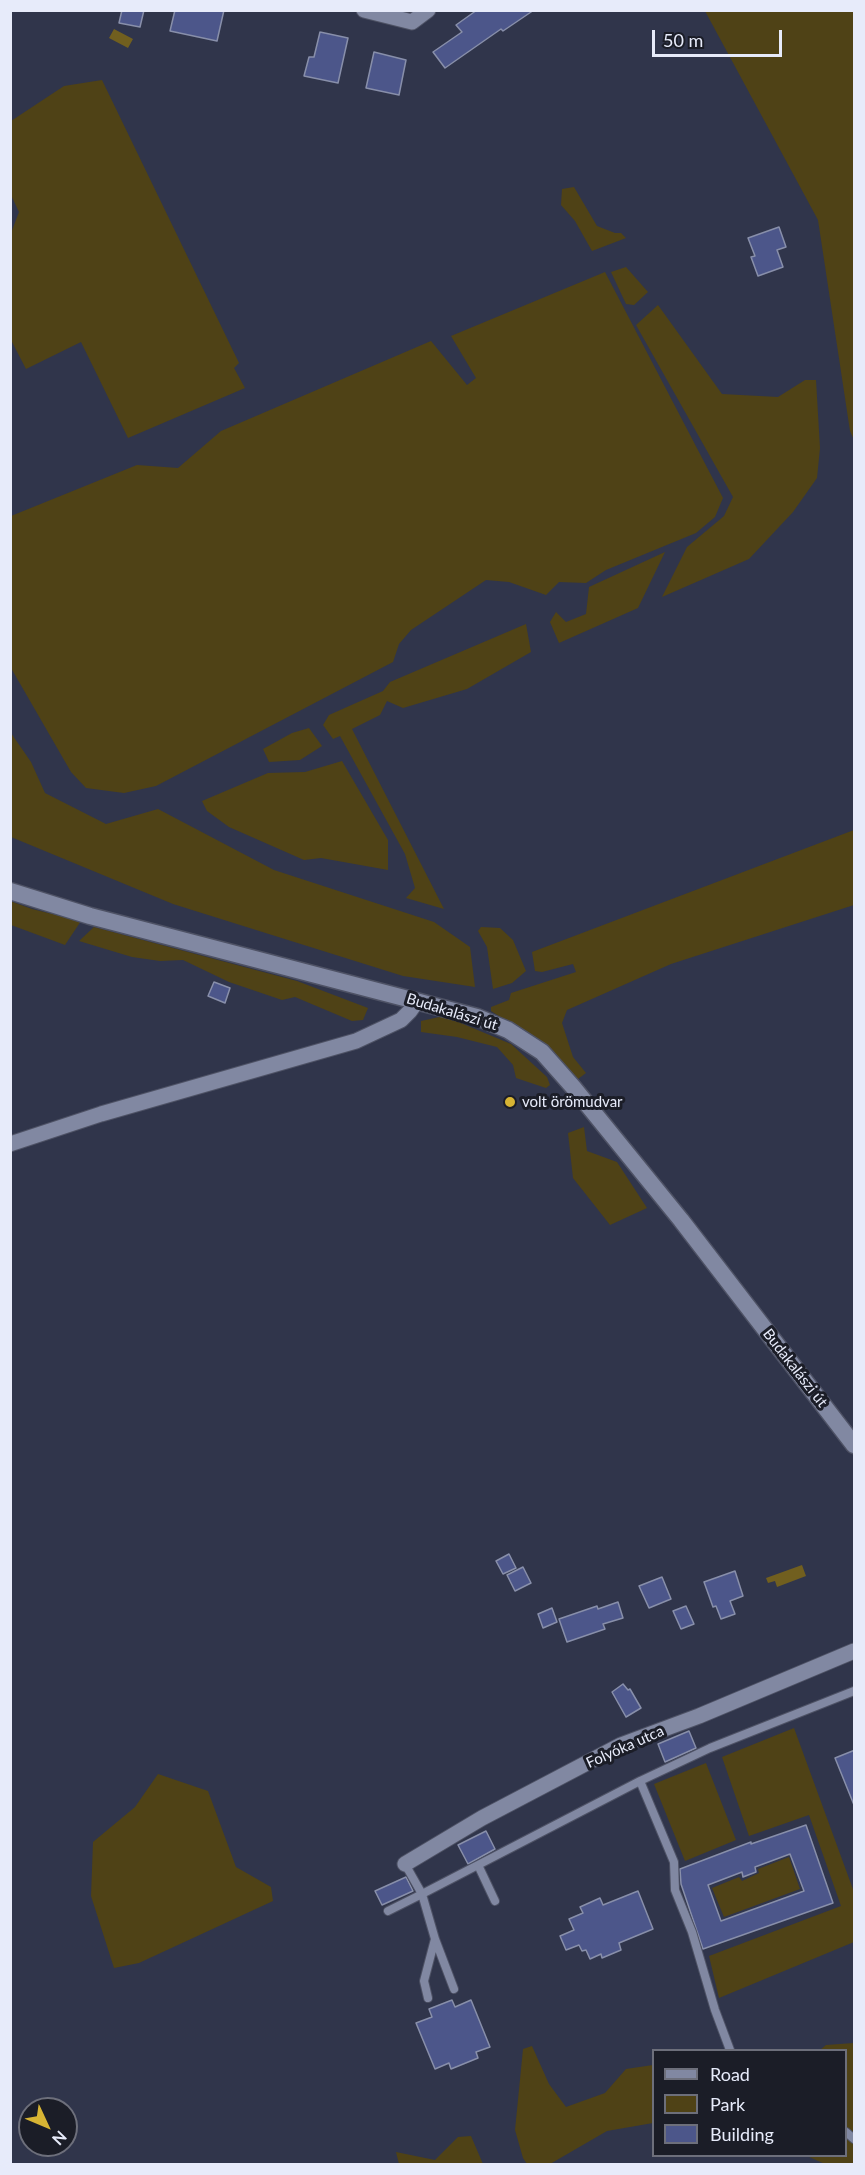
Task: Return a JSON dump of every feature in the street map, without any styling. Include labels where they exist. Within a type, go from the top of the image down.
[{"type":"main road","name":"Budakalászi út","points":[[10,891],[90,916],[477,1017],[508,1030],[542,1052],[681,1220],[855,1445]]},
{"type":"street","points":[[364,10],[412,22],[428,10]]},
{"type":"street","points":[[10,1144],[101,1114],[356,1041],[401,1020],[417,1001]]},
{"type":"street","name":"Folyóka utca","points":[[405,1864],[482,1818],[621,1745],[699,1716],[855,1651]]},
{"type":"lane","points":[[388,1911],[640,1781],[710,1748],[855,1691]]},
{"type":"lane","points":[[640,1781],[674,1862],[675,1890],[692,1932],[715,2010],[730,2049]]},
{"type":"lane","points":[[405,1864],[422,1894],[435,1939],[454,1989]]},
{"type":"lane","points":[[478,1865],[495,1901]]},
{"type":"lane","points":[[428,1998],[424,1981],[435,1939]]},
{"type":"green space","points":[[705,11],[854,11],[854,440],[850,431],[818,220]]},
{"type":"green space","points":[[102,80],[239,363],[234,368],[245,388],[128,438],[81,342],[26,369],[11,340],[11,233],[19,212],[11,195],[11,121],[64,86]]},
{"type":"green space","points":[[574,187],[597,226],[621,233],[626,238],[592,251],[575,221],[561,205],[562,189]]},
{"type":"green space","points":[[626,267],[648,292],[634,305],[626,304],[611,272]]},
{"type":"green space","points":[[605,272],[723,498],[715,517],[696,533],[606,570],[586,583],[559,582],[546,595],[509,582],[486,580],[411,630],[399,644],[393,662],[156,786],[124,793],[86,788],[71,772],[11,668],[11,516],[137,465],[178,468],[221,431],[431,341],[467,385],[476,378],[451,336]]},
{"type":"green space","points":[[658,305],[722,394],[778,397],[805,380],[816,380],[820,448],[817,478],[793,512],[749,559],[662,597],[687,547],[724,516],[733,497],[636,325]]},
{"type":"green space","points":[[665,552],[638,608],[559,643],[550,622],[556,612],[566,622],[586,614],[589,587]]},
{"type":"green space","points":[[526,624],[531,652],[467,689],[403,708],[387,701],[380,715],[352,729],[444,909],[406,898],[415,888],[405,854],[340,736],[333,739],[323,725],[329,715],[383,691],[390,682]]},
{"type":"green space","points":[[309,728],[322,746],[300,760],[269,762],[263,749],[292,733]]},
{"type":"green space","points":[[11,733],[31,762],[45,793],[106,824],[158,809],[274,870],[434,922],[470,947],[475,987],[403,976],[173,904],[11,837]]},
{"type":"green space","points":[[342,761],[388,840],[388,870],[321,858],[304,860],[229,827],[207,811],[202,801],[268,773],[305,772]]},
{"type":"green space","points":[[854,830],[854,905],[671,964],[567,1010],[562,1023],[573,1057],[586,1073],[578,1079],[545,1046],[491,1011],[491,1007],[509,1000],[511,993],[576,972],[573,964],[542,972],[535,971],[532,952]]},
{"type":"green space","points":[[10,901],[81,921],[65,945],[11,925]]},
{"type":"green space","points":[[94,927],[297,981],[368,1008],[363,1020],[352,1021],[295,997],[282,1000],[229,982],[183,960],[160,961],[132,957],[79,941]]},
{"type":"green space","points":[[481,927],[500,928],[513,940],[526,971],[512,983],[493,989],[487,947],[478,931]]},
{"type":"green space","points":[[444,1016],[511,1044],[547,1077],[550,1085],[546,1088],[516,1078],[513,1065],[497,1047],[457,1037],[421,1032],[421,1021]]},
{"type":"green space","points":[[584,1127],[587,1151],[617,1162],[647,1208],[610,1225],[573,1178],[568,1133]]},
{"type":"green space","points":[[794,1728],[854,1892],[854,1942],[719,1998],[709,1956],[841,1906],[809,1815],[749,1836],[722,1757]]},
{"type":"green space","points":[[706,1763],[736,1840],[685,1861],[654,1784]]},
{"type":"green space","points":[[158,1774],[208,1791],[236,1867],[271,1887],[273,1901],[139,1963],[114,1968],[91,1896],[93,1842],[135,1807]]},
{"type":"green space","points":[[789,1857],[800,1889],[724,1917],[712,1888],[739,1877],[742,1881],[759,1873],[758,1869]]},
{"type":"green space","points":[[854,2043],[854,2164],[825,2164],[809,2157],[847,2157],[847,2049],[821,2049],[826,2045]]},
{"type":"green space","points":[[532,2046],[549,2084],[566,2107],[605,2093],[626,2069],[652,2065],[652,2123],[607,2131],[550,2164],[527,2164],[515,2130],[523,2049]]},
{"type":"green space","points":[[471,2136],[483,2164],[399,2164],[396,2152],[435,2160],[458,2137]]},
{"type":"shaded area","points":[[114,29],[133,39],[128,48],[109,38]]},
{"type":"shaded area","points":[[802,1565],[806,1576],[777,1587],[775,1581],[768,1583],[766,1578]]},
{"type":"building","points":[[122,10],[144,10],[140,27],[119,23]]},
{"type":"building","points":[[175,10],[224,10],[217,41],[170,31]]},
{"type":"building","points":[[477,10],[534,10],[503,31],[501,29],[445,68],[433,52],[462,32],[456,25]]},
{"type":"building","points":[[320,32],[348,38],[338,83],[304,76],[309,57],[314,57]]},
{"type":"building","points":[[374,52],[406,60],[399,95],[366,88]]},
{"type":"building","points":[[779,227],[786,247],[777,250],[783,267],[758,276],[751,257],[755,256],[748,238]]},
{"type":"building","points":[[214,982],[230,988],[225,1003],[208,996]]},
{"type":"building","points":[[509,1554],[516,1568],[503,1574],[496,1561]]},
{"type":"building","points":[[523,1567],[531,1583],[515,1591],[507,1575]]},
{"type":"building","points":[[735,1571],[743,1596],[730,1601],[735,1614],[721,1619],[716,1606],[713,1607],[704,1582]]},
{"type":"building","points":[[662,1577],[671,1599],[649,1608],[639,1586]]},
{"type":"building","points":[[618,1602],[623,1618],[603,1624],[605,1629],[567,1642],[559,1619],[597,1606],[598,1609]]},
{"type":"building","points":[[686,1606],[694,1624],[681,1629],[673,1611]]},
{"type":"building","points":[[552,1608],[557,1622],[543,1628],[538,1614]]},
{"type":"building","points":[[623,1684],[628,1690],[630,1689],[641,1708],[626,1717],[612,1692]]},
{"type":"building","points":[[689,1731],[696,1748],[665,1762],[658,1744]]},
{"type":"building","points":[[855,1750],[855,1805],[854,1805],[835,1758]]},
{"type":"building","points":[[806,1825],[833,1903],[703,1949],[681,1884],[680,1869],[751,1842],[751,1844]],"holes":[[[790,1854],[804,1891],[721,1921],[708,1885],[742,1872],[743,1877],[756,1872],[755,1867]]]},
{"type":"building","points":[[486,1831],[495,1849],[468,1864],[458,1845]]},
{"type":"building","points":[[406,1877],[413,1891],[382,1905],[375,1891]]},
{"type":"building","points":[[638,1891],[653,1929],[619,1943],[621,1950],[602,1958],[601,1954],[590,1959],[586,1950],[582,1951],[579,1945],[566,1950],[560,1936],[574,1930],[569,1919],[583,1913],[580,1907],[600,1898],[603,1905]]},
{"type":"building","points":[[452,2000],[455,2007],[471,2000],[490,2047],[476,2052],[478,2058],[451,2069],[449,2063],[435,2069],[416,2023],[432,2017],[429,2009]]},
{"type":"place","name":"volt örömudvar","points":[[510,1102]]}]
